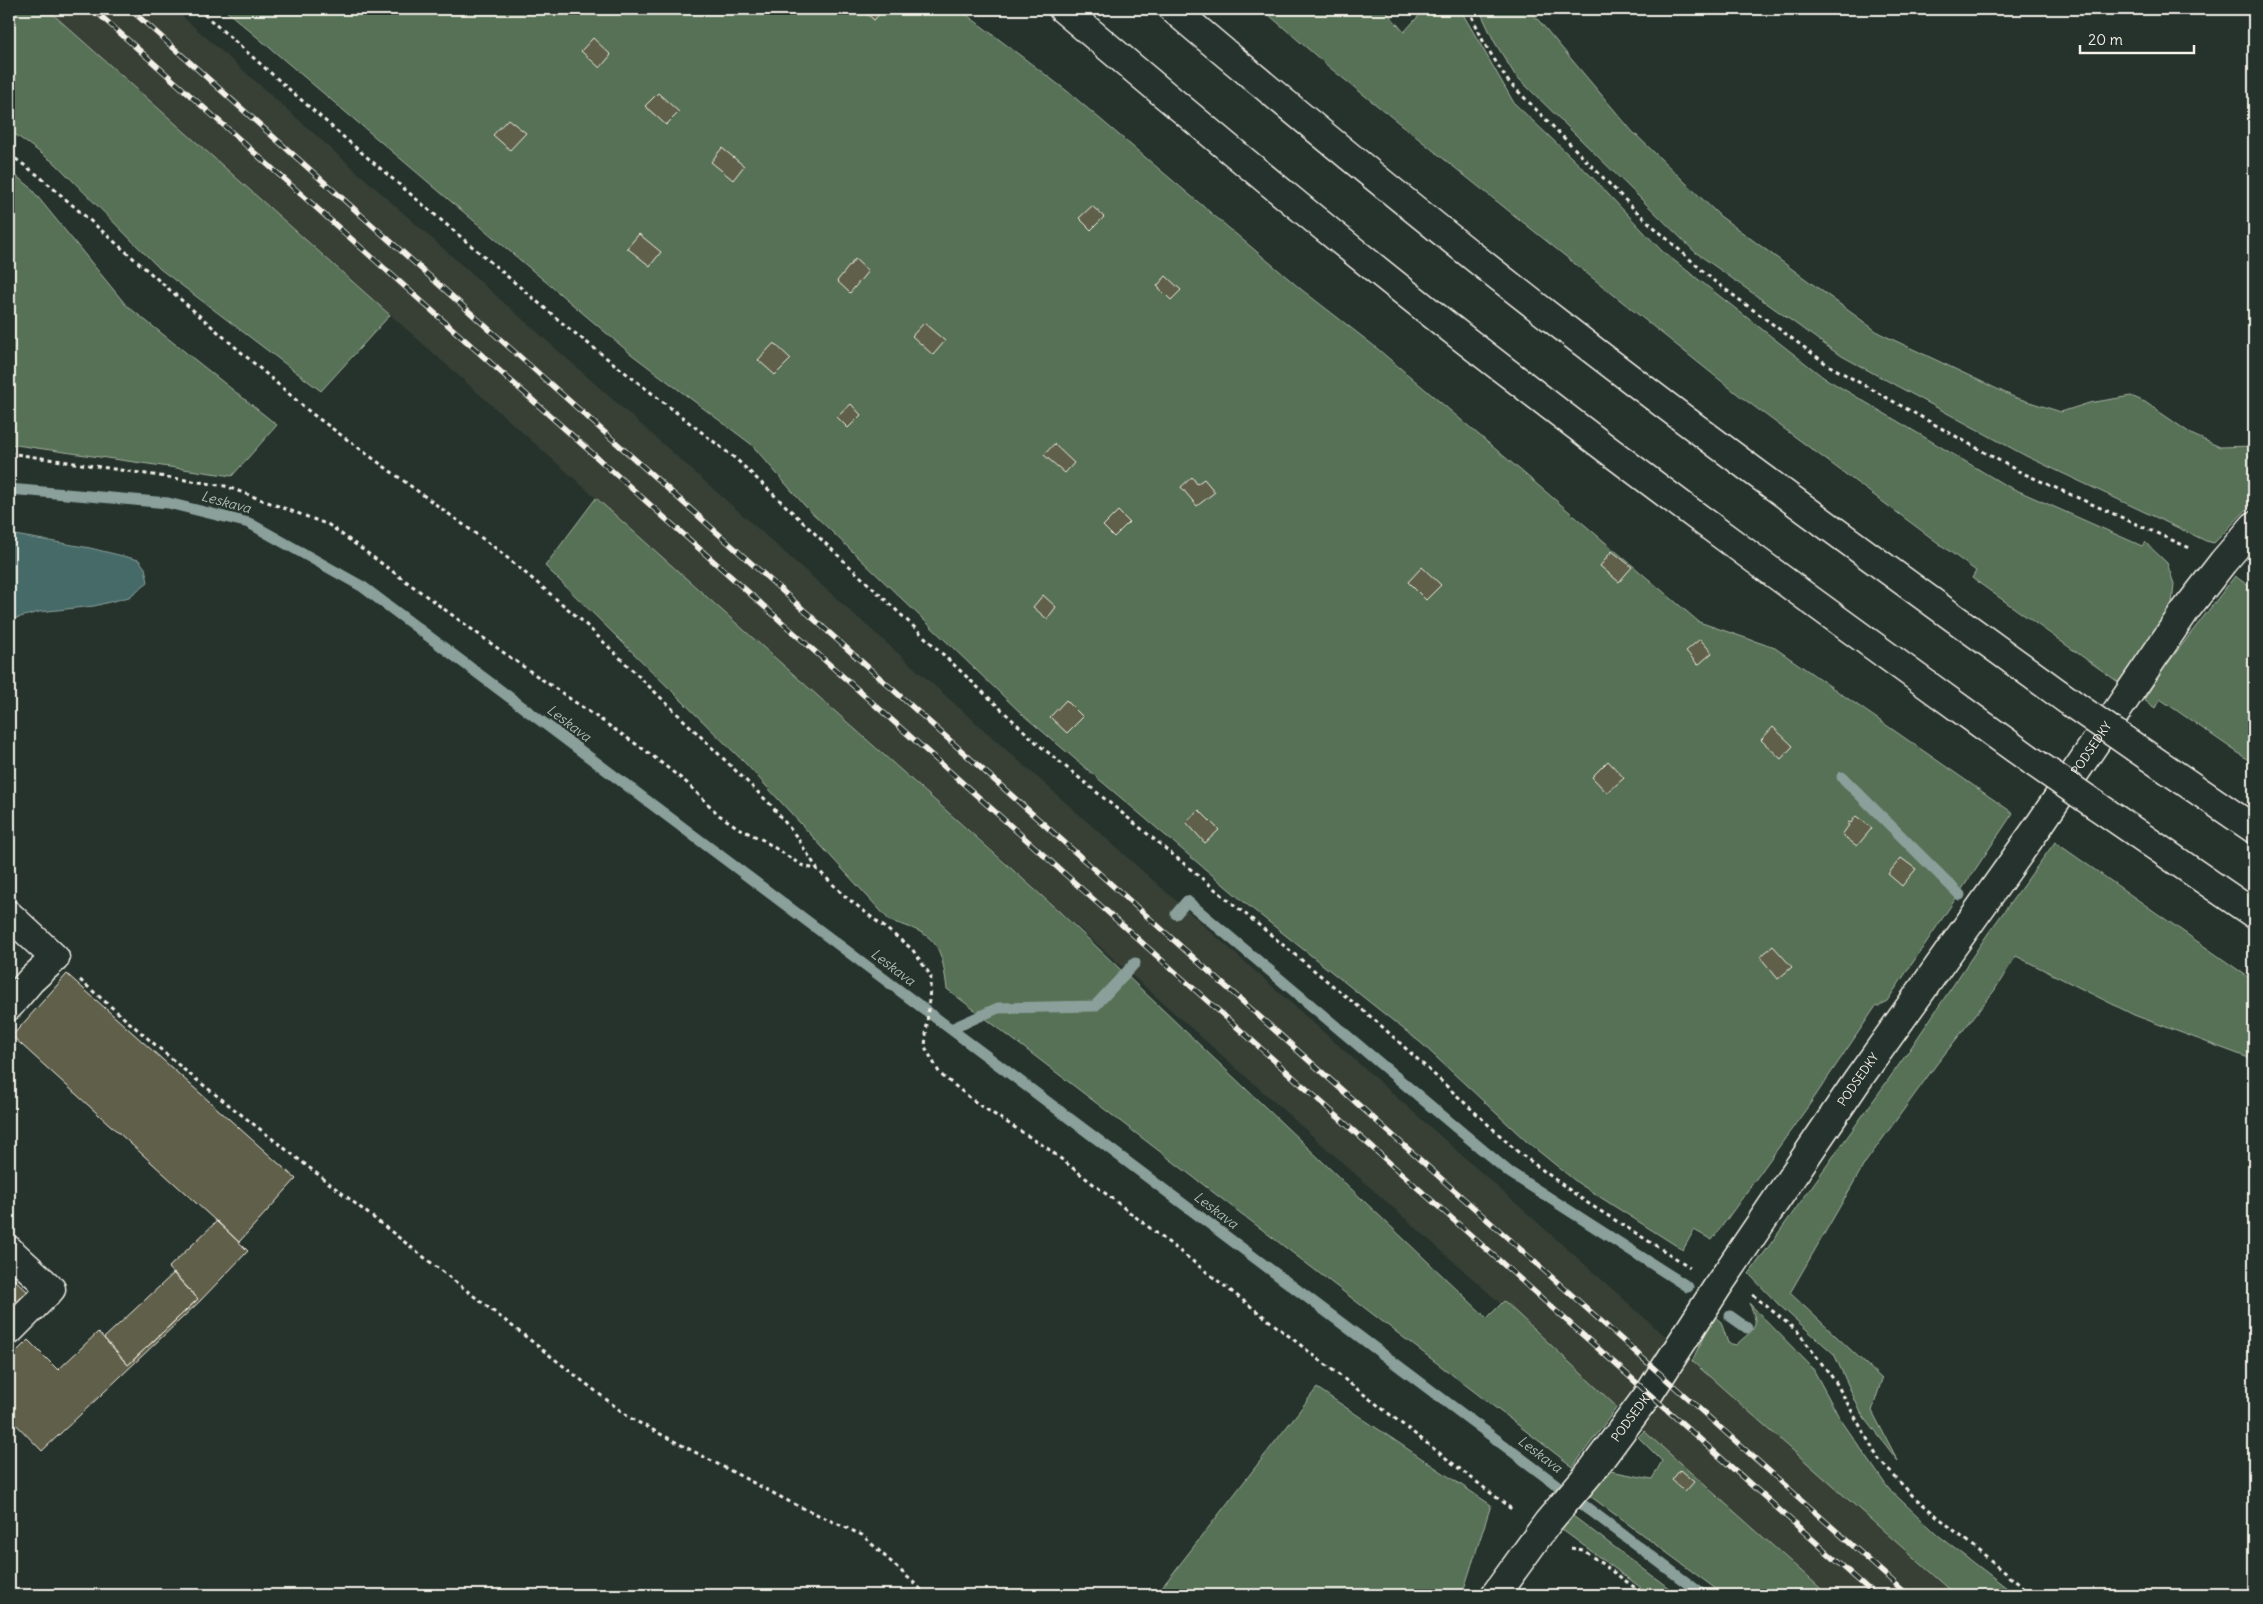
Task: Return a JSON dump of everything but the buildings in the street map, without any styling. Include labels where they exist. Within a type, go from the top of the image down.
[{"type":"main road","points":[[1063,9],[1244,162],[1512,377],[1742,551],[2035,763],[2254,914]]},
{"type":"main road","points":[[1173,9],[1272,93],[1554,320],[1786,496],[2074,705],[2254,829]]},
{"type":"main road","name":"PODSEDKY","points":[[1495,1595],[1545,1528],[1593,1469],[1662,1376],[1722,1280],[1890,1034],[2056,801],[2185,611],[2222,562],[2254,526]]},
{"type":"main road","points":[[9,915],[55,958],[31,980],[9,1006]]},
{"type":"main road","points":[[9,1250],[51,1289],[9,1331]]},
{"type":"path","points":[[198,9],[348,141],[567,327],[736,460],[1039,745],[1376,1021],[1518,1152],[1586,1202],[1722,1280],[1798,1332],[1835,1380],[1879,1460],[1913,1496],[2031,1595]]},
{"type":"path","points":[[1468,9],[1484,43],[1508,81],[1629,204],[1714,281],[1828,365],[2018,471],[2222,562]]},
{"type":"path","points":[[9,154],[39,176],[312,413],[498,550],[580,619],[772,805],[796,836],[818,870],[846,897],[912,949],[931,976],[925,1047],[940,1074],[955,1088],[1047,1148],[1545,1528],[1566,1547],[1583,1550],[1645,1595]]},
{"type":"path","points":[[9,453],[225,486],[328,525],[511,658],[646,751],[687,783],[720,815],[801,865],[818,870]]},
{"type":"path","points":[[55,958],[188,1073],[630,1418],[792,1503],[862,1535],[927,1595]]},
{"type":"shaded area","points":[[47,9],[174,9],[1956,1595],[1828,1595]]},
{"type":"green space","points":[[9,9],[47,9],[390,315],[321,391],[160,269],[56,164],[9,130]]},
{"type":"green space","points":[[224,9],[959,9],[1067,91],[1302,290],[1373,345],[1699,622],[1775,648],[2013,813],[1887,1001],[1878,1007],[1876,1006],[1812,1101],[1712,1240],[1694,1230],[1683,1250],[1578,1183],[1526,1141],[1421,1043],[1250,907],[1023,715],[805,506],[751,444],[631,354]]},
{"type":"green space","points":[[1262,9],[1384,9],[1404,32],[1425,9],[1460,9],[1514,103],[1590,175],[1662,251],[1823,377],[2005,485],[2142,546],[2145,542],[2167,563],[2174,584],[2172,604],[2121,684],[1972,578],[1976,571],[1740,396],[1329,67]]},
{"type":"green space","points":[[1479,9],[1529,9],[1632,131],[1720,216],[1879,333],[2014,397],[2061,412],[2089,403],[2131,396],[2145,402],[2193,435],[2220,447],[2254,446],[2254,502],[2214,543],[2206,541],[2026,456],[1838,354],[1695,252],[1515,75],[1494,41]]},
{"type":"green space","points":[[9,171],[28,185],[126,305],[277,425],[232,476],[9,444]]},
{"type":"green space","points":[[596,498],[1061,913],[1487,1318],[1504,1301],[1617,1407],[1573,1467],[947,989],[942,960],[934,942],[917,930],[890,921],[746,764],[545,566]]},
{"type":"green space","points":[[2235,576],[2254,590],[2254,764],[2160,699],[2155,708],[2144,700],[2161,672]]},
{"type":"green space","points":[[2055,842],[2254,981],[2254,1060],[2134,1015],[2016,956],[1994,991],[1936,1065],[1865,1163],[1790,1293],[1882,1379],[1872,1411],[1898,1461],[1861,1413],[1834,1354],[1778,1304],[1749,1274],[1906,1055],[1989,932]]},
{"type":"green space","points":[[1749,1303],[1812,1367],[1839,1417],[1888,1488],[1938,1535],[2016,1595],[1956,1595],[1692,1361],[1714,1316],[1721,1322],[1728,1343],[1736,1345],[1752,1331],[1755,1318]]},
{"type":"green space","points":[[1317,1388],[1491,1505],[1462,1595],[1156,1595]]},
{"type":"green space","points":[[1644,1431],[1828,1595],[1724,1595],[1590,1496],[1610,1471],[1652,1479],[1662,1461],[1638,1437]]},
{"type":"green space","points":[[1573,1516],[1678,1595],[1651,1595],[1561,1529]]},
{"type":"water","points":[[9,534],[90,548],[139,560],[145,568],[148,582],[129,597],[94,606],[39,612],[9,620]]},
{"type":"waterway","name":"Leskava","points":[[9,489],[168,503],[249,523],[363,587],[1703,1595]]},
{"type":"waterway","points":[[1842,777],[1960,895]]},
{"type":"waterway","points":[[1176,914],[1187,901],[1509,1172],[1688,1287]]},
{"type":"waterway","points":[[951,1029],[998,1008],[1095,1006],[1135,963]]},
{"type":"waterway","points":[[1730,1316],[1747,1328]]},
{"type":"railway","points":[[93,9],[1875,1595]]},
{"type":"railway","points":[[130,9],[1908,1595]]}]
